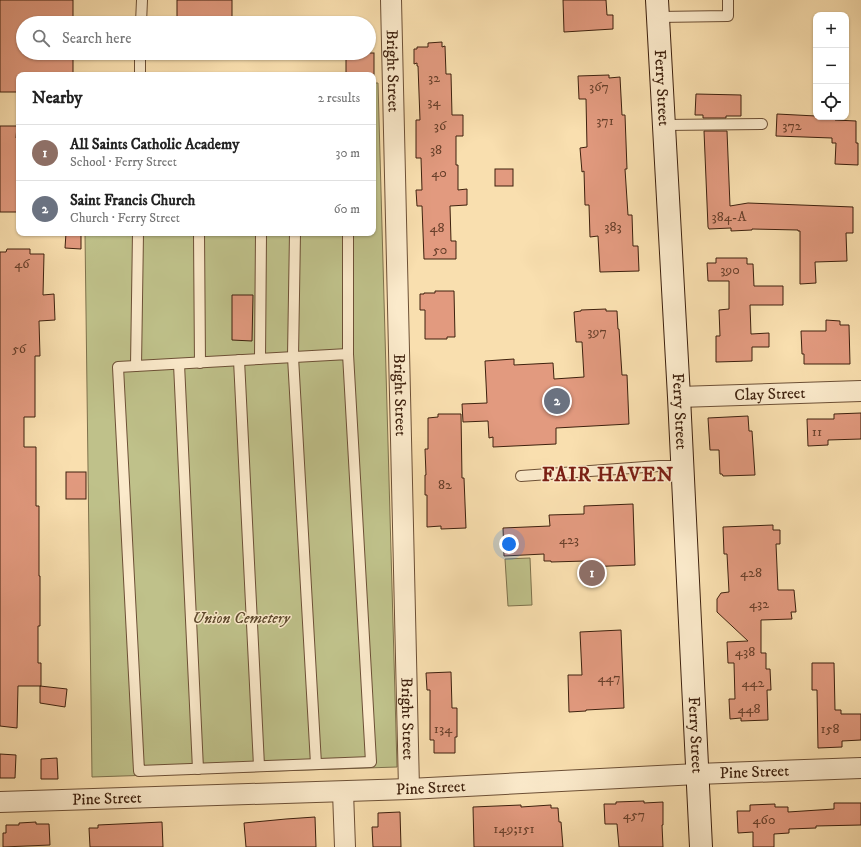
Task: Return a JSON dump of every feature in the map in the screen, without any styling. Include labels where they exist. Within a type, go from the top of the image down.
[{"type":"main road","name":"Ferry Street","points":[[658,9],[701,847]]},
{"type":"street","name":"Bright Street","points":[[391,0],[409,789]]},
{"type":"street","name":"Clay Street","points":[[679,397],[861,391]]},
{"type":"street","name":"Pine Street","points":[[0,802],[343,792],[697,774],[861,768]]},
{"type":"street","points":[[343,792],[345,847]]},
{"type":"lane","points":[[141,16],[142,0]]},
{"type":"lane","points":[[658,9],[682,18],[728,16],[728,0]]},
{"type":"lane","points":[[140,60],[140,72]]},
{"type":"lane","points":[[664,125],[762,124]]},
{"type":"lane","points":[[136,366],[138,236]]},
{"type":"lane","points":[[199,236],[200,363]]},
{"type":"lane","points":[[260,359],[261,236]]},
{"type":"lane","points":[[295,236],[293,357],[316,764]]},
{"type":"lane","points":[[348,236],[348,354],[371,762],[139,771],[118,367],[348,354]]},
{"type":"lane","points":[[239,360],[259,766]]},
{"type":"lane","points":[[179,364],[198,769]]},
{"type":"lane","points":[[521,476],[659,466],[682,466]]},
{"type":"green space","name":"Union Cemetery","points":[[376,83],[378,83],[397,767],[92,777],[85,236],[376,236]]},
{"type":"green space","points":[[530,558],[532,605],[508,606],[505,559]]},
{"type":"building","points":[[0,0],[73,0],[73,16],[16,16],[16,60],[73,60],[73,72],[16,72],[16,92],[0,92]]},
{"type":"building","points":[[177,0],[232,0],[232,16],[177,16]]},
{"type":"building","points":[[563,0],[606,0],[607,15],[613,15],[613,29],[564,32]]},
{"type":"building","points":[[442,42],[442,47],[445,46],[446,74],[451,74],[452,115],[463,115],[463,136],[456,136],[456,165],[458,165],[458,190],[467,189],[467,205],[450,206],[451,241],[456,241],[456,259],[424,259],[422,206],[417,206],[416,190],[422,190],[421,158],[416,158],[416,120],[420,120],[418,66],[417,63],[414,64],[414,49],[417,49],[417,47],[428,47],[428,43]]},
{"type":"building","points":[[346,60],[374,60],[374,72],[346,72]]},
{"type":"building","points":[[609,75],[609,78],[620,77],[622,115],[625,115],[627,169],[625,169],[628,215],[632,215],[633,246],[638,246],[639,271],[600,272],[598,236],[590,237],[589,205],[585,205],[584,171],[582,172],[580,148],[587,147],[586,99],[579,99],[578,76]]},
{"type":"building","points":[[696,94],[741,95],[741,116],[726,116],[726,118],[703,118],[703,115],[695,115]]},
{"type":"building","points":[[777,114],[813,116],[813,120],[856,121],[858,165],[835,164],[836,143],[832,143],[832,138],[776,136]]},
{"type":"building","points":[[0,126],[16,126],[16,212],[0,212]]},
{"type":"building","points":[[704,131],[727,131],[730,206],[748,203],[853,207],[853,233],[846,233],[847,261],[815,262],[816,283],[800,284],[800,231],[752,229],[731,231],[731,228],[709,229]]},
{"type":"building","points":[[495,169],[513,169],[513,186],[495,186]]},
{"type":"building","points":[[66,236],[81,236],[81,249],[65,248]]},
{"type":"building","points":[[7,249],[30,249],[30,254],[44,254],[43,295],[54,294],[55,320],[39,321],[40,356],[35,356],[35,417],[24,417],[24,447],[36,447],[36,506],[39,506],[40,576],[38,663],[41,663],[41,686],[18,686],[17,728],[0,726],[0,252],[6,252]]},
{"type":"building","points":[[716,258],[747,258],[747,264],[753,264],[754,286],[783,286],[783,305],[750,305],[751,334],[769,333],[769,347],[752,347],[752,361],[716,362],[716,336],[720,336],[719,310],[729,309],[729,281],[708,281],[707,263],[716,263]]},
{"type":"building","points":[[435,291],[454,291],[455,337],[447,337],[447,339],[425,339],[425,310],[420,310],[420,294],[435,293]]},
{"type":"building","points":[[232,295],[253,295],[252,341],[232,340]]},
{"type":"building","points":[[606,309],[606,311],[617,311],[622,375],[627,375],[629,424],[556,428],[556,444],[493,447],[493,437],[489,438],[488,421],[463,422],[462,404],[487,403],[485,361],[514,359],[514,365],[553,363],[554,379],[584,377],[582,342],[576,342],[574,312],[581,310]]},
{"type":"building","points":[[826,320],[840,321],[840,325],[849,325],[850,364],[804,364],[801,331],[826,331]]},
{"type":"building","points":[[861,413],[861,439],[828,440],[828,445],[808,446],[807,419],[834,419],[834,414]]},
{"type":"building","points":[[438,414],[461,414],[462,478],[464,478],[466,528],[441,529],[441,526],[427,527],[425,449],[428,449],[428,418],[438,417]]},
{"type":"building","points":[[748,416],[749,431],[752,431],[755,475],[723,476],[720,474],[719,450],[710,450],[708,418]]},
{"type":"building","points":[[66,472],[86,472],[86,499],[66,499]]},
{"type":"building","points":[[633,504],[635,565],[586,567],[586,561],[544,561],[544,554],[504,556],[503,528],[550,526],[549,515],[584,514],[584,506]]},
{"type":"building","points":[[773,525],[773,530],[780,530],[780,544],[776,544],[778,590],[794,590],[796,612],[791,612],[792,619],[761,620],[761,653],[766,653],[766,669],[770,669],[771,690],[767,690],[768,720],[741,721],[741,718],[730,719],[729,699],[735,699],[734,663],[728,663],[727,642],[748,641],[717,612],[717,599],[721,593],[729,592],[727,554],[724,554],[723,527]]},
{"type":"building","points":[[621,630],[624,708],[569,712],[568,675],[582,675],[580,632]]},
{"type":"building","points":[[812,663],[834,663],[835,710],[841,710],[841,714],[861,714],[861,740],[842,741],[842,747],[818,748],[817,690],[812,690]]},
{"type":"building","points":[[451,672],[452,708],[457,708],[457,737],[455,737],[455,753],[434,753],[434,740],[430,740],[430,690],[427,690],[426,673]]},
{"type":"building","points":[[40,686],[67,689],[65,707],[40,703]]},
{"type":"building","points":[[0,754],[16,755],[15,778],[0,778]]},
{"type":"building","points":[[57,758],[58,779],[41,779],[41,759]]},
{"type":"building","points":[[644,801],[644,803],[663,802],[663,847],[619,847],[617,824],[605,824],[604,804]]},
{"type":"building","points":[[834,803],[861,803],[861,825],[816,826],[816,828],[789,829],[789,833],[774,834],[774,847],[753,847],[753,832],[738,833],[737,811],[750,811],[750,805],[775,804],[775,807],[788,807],[788,812],[834,809]]},
{"type":"building","points":[[521,805],[521,807],[551,805],[551,808],[558,808],[563,847],[474,847],[473,807]]},
{"type":"building","points":[[400,812],[401,847],[373,847],[372,827],[378,827],[378,813]]},
{"type":"building","points":[[315,817],[316,847],[246,847],[244,823]]},
{"type":"building","points":[[36,822],[36,824],[49,824],[50,845],[3,847],[3,833],[6,833],[6,825],[19,825],[19,823]]},
{"type":"building","points":[[162,822],[163,847],[90,847],[89,828],[98,828],[98,825]]},
{"type":"place","name":"Saint Francis Church","points":[[557,401]]},
{"type":"place","name":"All Saints Catholic Academy","points":[[592,573]]},
{"type":"district","name":"FAIR HAVEN","points":[[608,475]]}]
